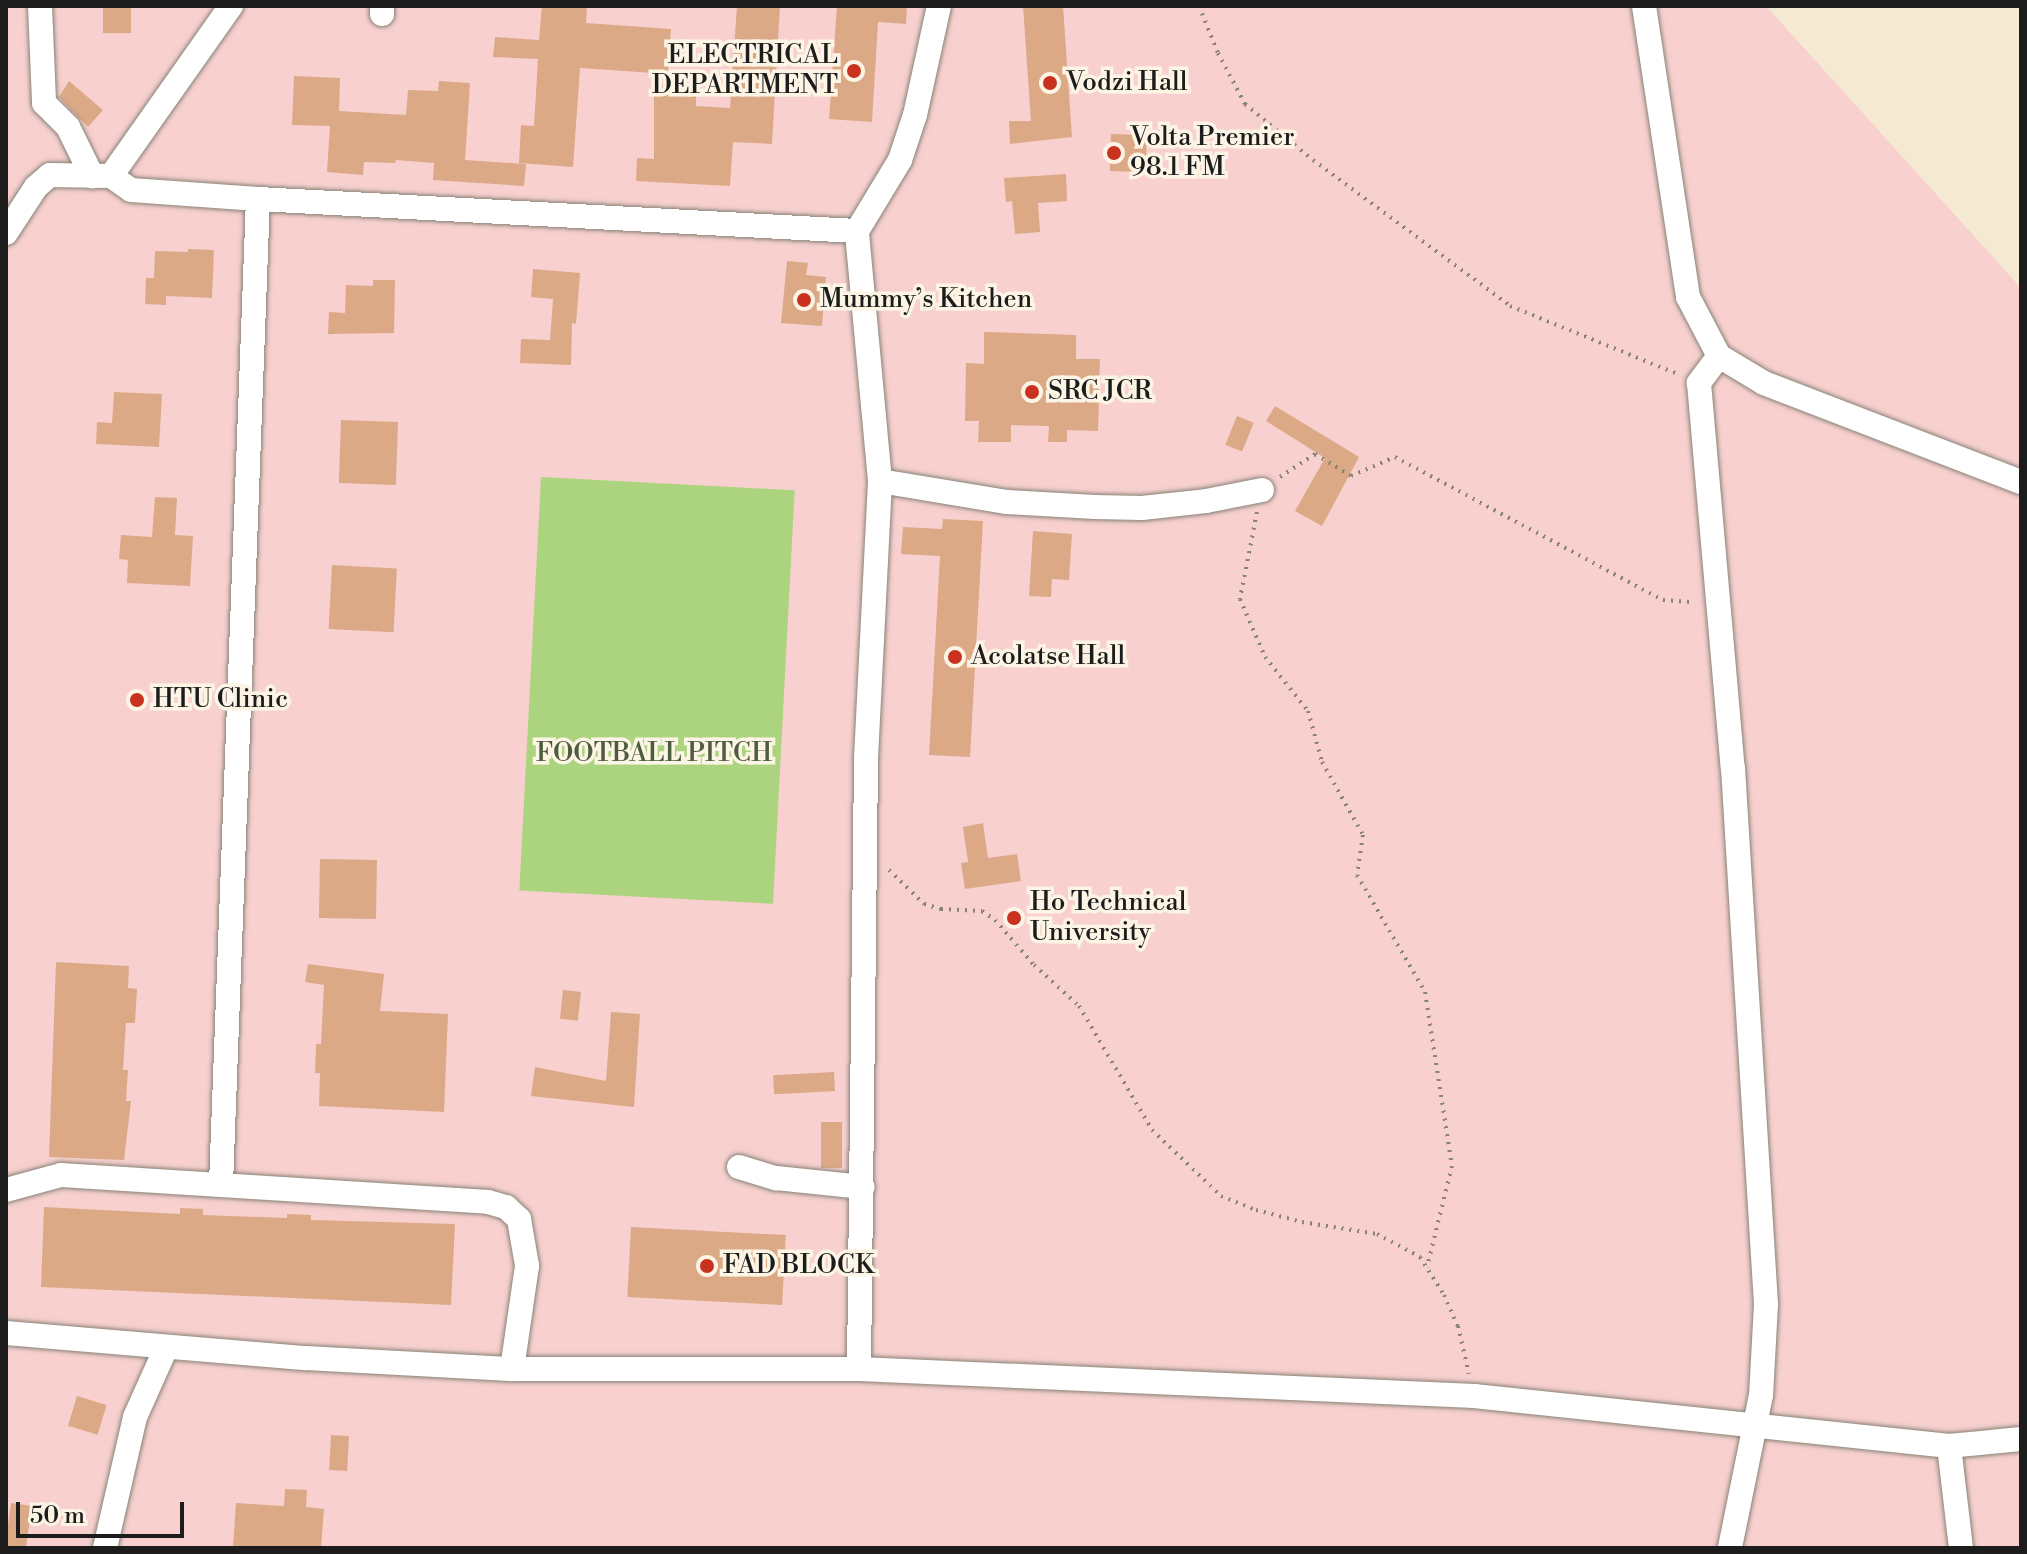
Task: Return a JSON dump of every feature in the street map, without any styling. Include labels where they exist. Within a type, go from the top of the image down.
[{"type":"lane","points":[[40,6],[44,103],[68,127],[102,176]]},
{"type":"lane","points":[[102,176],[231,6]]},
{"type":"lane","points":[[859,1369],[866,758],[880,481],[857,231],[900,160],[915,115],[939,6]]},
{"type":"lane","points":[[1644,6],[1688,297],[1719,356],[1764,383],[2021,482]]},
{"type":"lane","points":[[6,233],[36,187],[50,175],[102,176],[131,190],[258,199],[857,231]]},
{"type":"lane","points":[[221,1184],[258,199]]},
{"type":"lane","points":[[1719,356],[1699,383],[1719,593],[1766,1304],[1763,1378],[1730,1548]]},
{"type":"lane","points":[[880,481],[1007,502],[1110,507],[1206,501],[1262,490]]},
{"type":"lane","points":[[739,1167],[776,1178],[863,1187]]},
{"type":"lane","points":[[6,1190],[61,1175],[488,1202],[506,1207],[519,1219],[527,1266],[512,1369]]},
{"type":"lane","points":[[6,1333],[166,1348],[512,1369],[859,1369],[1474,1396],[1949,1446],[2021,1439]]},
{"type":"lane","points":[[105,1548],[135,1417],[166,1348]]},
{"type":"lane","points":[[1949,1446],[1961,1548]]},
{"type":"path","points":[[1199,6],[1245,104],[1313,160],[1510,306],[1699,383]]},
{"type":"path","points":[[1427,1267],[1452,1166],[1425,992],[1357,875],[1363,835],[1322,762],[1308,711],[1265,657],[1240,599],[1262,490],[1315,454],[1351,476],[1395,457],[1663,600],[1700,602],[1719,593]]},
{"type":"path","points":[[866,838],[905,890],[924,904],[941,909],[982,911],[1068,993],[1079,1006],[1152,1130],[1221,1196],[1256,1210],[1302,1222],[1377,1234],[1420,1257],[1458,1326],[1474,1396]]},
{"type":"shaded area","name":"Ho Technical University","points":[[6,6],[1766,6],[2021,288],[2021,1548],[6,1548]]},
{"type":"green space","name":"FOOTBALL PITCH","points":[[541,477],[795,490],[773,904],[519,890]]},
{"type":"building","points":[[103,6],[131,6],[131,33],[103,33]]},
{"type":"building","points":[[542,6],[587,6],[586,23],[671,29],[668,74],[580,68],[573,167],[519,163],[521,125],[534,126],[538,59],[493,57],[495,37],[539,40]]},
{"type":"building","points":[[737,6],[780,6],[772,144],[733,142],[730,186],[636,181],[637,158],[654,159],[654,85],[696,85],[696,106],[730,108]]},
{"type":"building","name":"ELECTRICAL DEPARTMENT","points":[[837,6],[907,6],[906,24],[878,22],[872,122],[829,119]]},
{"type":"building","points":[[1023,6],[1063,6],[1072,137],[1010,144],[1009,121],[1031,121]]},
{"type":"building","points":[[294,76],[340,78],[339,111],[406,115],[408,90],[438,91],[439,81],[470,83],[465,160],[526,164],[524,186],[433,180],[434,163],[396,160],[395,163],[364,162],[363,175],[327,172],[330,126],[292,125]]},
{"type":"building","points":[[69,81],[103,110],[88,127],[59,97]]},
{"type":"building","points":[[1111,134],[1147,135],[1146,172],[1110,171]]},
{"type":"building","points":[[1066,174],[1067,201],[1038,203],[1040,232],[1015,234],[1012,201],[1006,202],[1004,178]]},
{"type":"building","points":[[188,249],[214,250],[212,298],[166,296],[166,305],[145,304],[146,278],[154,278],[155,251],[188,252]]},
{"type":"building","name":"Mummy’s Kitchen","points":[[787,261],[808,263],[806,275],[826,277],[822,326],[781,323]]},
{"type":"building","points":[[533,269],[580,273],[576,324],[572,323],[571,365],[520,363],[521,339],[550,340],[553,299],[531,297]]},
{"type":"building","points":[[373,280],[395,280],[394,333],[328,334],[329,312],[345,313],[346,285],[373,286]]},
{"type":"building","name":"SRC JCR","points":[[984,332],[1076,335],[1076,359],[1100,359],[1098,431],[1067,430],[1067,442],[1048,442],[1049,426],[1011,425],[1011,442],[978,442],[979,421],[965,421],[966,363],[984,364]]},
{"type":"building","points":[[114,392],[162,394],[159,447],[96,444],[97,422],[112,423]]},
{"type":"building","points":[[1275,406],[1359,457],[1322,526],[1295,511],[1325,458],[1266,421]]},
{"type":"building","points":[[1237,416],[1254,423],[1242,451],[1225,445]]},
{"type":"building","points":[[341,420],[398,422],[396,485],[339,483]]},
{"type":"building","points":[[155,497],[177,498],[175,535],[193,536],[190,586],[127,583],[128,560],[119,559],[121,535],[152,537]]},
{"type":"building","name":"Acolatse Hall","points":[[943,519],[983,521],[970,757],[929,755],[940,556],[901,554],[903,527],[942,529]]},
{"type":"building","points":[[1033,531],[1072,534],[1069,580],[1052,579],[1051,597],[1029,596]]},
{"type":"building","points":[[332,565],[397,568],[394,632],[329,629]]},
{"type":"building","points":[[983,823],[988,858],[1017,854],[1021,881],[965,889],[961,863],[968,862],[963,827]]},
{"type":"building","points":[[320,859],[377,860],[376,919],[319,918]]},
{"type":"building","points":[[56,962],[129,966],[128,988],[137,989],[135,1023],[126,1023],[123,1070],[128,1070],[126,1101],[131,1101],[124,1160],[49,1157]]},
{"type":"building","points":[[308,964],[384,974],[380,1011],[448,1014],[444,1112],[319,1106],[320,1073],[315,1073],[316,1044],[321,1044],[324,985],[305,982]]},
{"type":"building","points":[[563,990],[581,992],[578,1021],[560,1019]]},
{"type":"building","points":[[611,1012],[640,1014],[634,1107],[531,1096],[535,1067],[606,1081]]},
{"type":"building","points":[[834,1072],[835,1091],[774,1094],[773,1075]]},
{"type":"building","points":[[821,1122],[842,1122],[842,1168],[821,1168]]},
{"type":"building","points":[[44,1207],[180,1214],[180,1208],[203,1209],[203,1215],[287,1218],[287,1214],[311,1215],[311,1220],[455,1224],[451,1305],[41,1287]]},
{"type":"building","name":"FAD BLOCK","points":[[631,1227],[786,1235],[782,1305],[627,1297]]},
{"type":"building","points":[[77,1396],[107,1405],[98,1435],[68,1426]]},
{"type":"building","points":[[331,1435],[349,1436],[347,1471],[329,1470]]},
{"type":"building","points":[[285,1489],[307,1490],[306,1507],[324,1509],[321,1548],[233,1548],[236,1503],[284,1506]]},
{"type":"building","points":[[11,1503],[32,1506],[26,1548],[6,1548]]},
{"type":"place","name":"ELECTRICAL DEPARTMENT","points":[[854,71]]},
{"type":"place","name":"Vodzi Hall","points":[[1050,83]]},
{"type":"place","name":"Volta Premier 98.1 FM","points":[[1114,153]]},
{"type":"place","name":"Mummy’s Kitchen","points":[[804,300]]},
{"type":"place","name":"SRC JCR","points":[[1032,392]]},
{"type":"place","name":"Acolatse Hall","points":[[955,657]]},
{"type":"place","name":"HTU Clinic","points":[[137,700]]},
{"type":"place","name":"Ho Technical University","points":[[1014,918]]},
{"type":"place","name":"FAD BLOCK","points":[[707,1266]]}]
